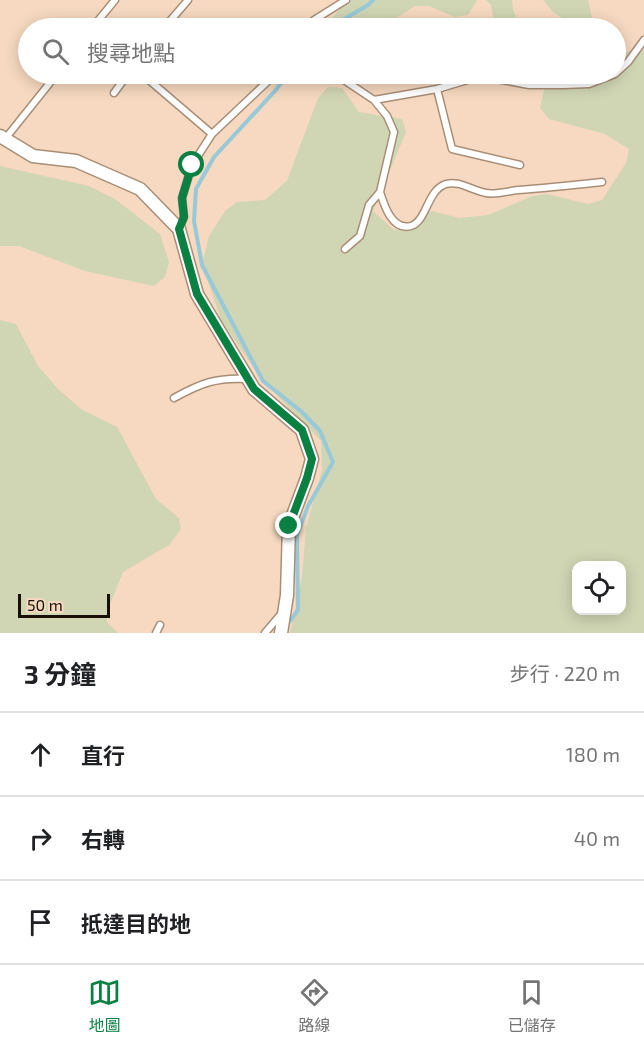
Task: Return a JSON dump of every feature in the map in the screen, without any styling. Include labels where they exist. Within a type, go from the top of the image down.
[{"type":"street","points":[[2,138],[33,156],[76,161],[140,189],[179,229],[197,294],[254,389],[302,430],[312,459],[289,526],[287,595],[281,633]]},
{"type":"lane","points":[[100,18],[115,0]]},
{"type":"lane","points":[[173,18],[188,0]]},
{"type":"lane","points":[[317,18],[346,0]]},
{"type":"lane","points":[[626,64],[644,39]]},
{"type":"lane","points":[[2,138],[48,84]]},
{"type":"lane","points":[[114,93],[121,84]]},
{"type":"lane","points":[[154,84],[212,134]]},
{"type":"lane","points":[[179,229],[184,217],[182,198],[192,165],[212,134],[265,84]]},
{"type":"lane","points":[[345,249],[360,236],[369,205],[380,192],[394,132],[387,116],[374,100],[349,84]]},
{"type":"lane","points":[[374,100],[454,84]]},
{"type":"lane","points":[[524,84],[589,84]]},
{"type":"lane","points":[[437,89],[452,149],[520,165]]},
{"type":"lane","points":[[380,192],[386,211],[393,219],[401,225],[411,226],[419,220],[434,192],[442,185],[452,183],[488,194],[602,183]]},
{"type":"lane","points":[[174,398],[202,383],[228,378],[249,379]]},
{"type":"lane","points":[[265,633],[284,615]]},
{"type":"lane","points":[[156,633],[160,625]]},
{"type":"green space","points":[[348,0],[477,0],[468,15],[455,17],[429,6],[415,6],[396,18],[332,18]]},
{"type":"green space","points":[[486,0],[512,0],[517,18],[493,18],[491,5]]},
{"type":"green space","points":[[543,0],[588,0],[592,18],[562,18],[553,12]]},
{"type":"green space","points":[[639,49],[644,51],[644,633],[290,633],[302,577],[306,528],[322,470],[321,441],[262,380],[221,320],[202,264],[209,236],[225,211],[237,202],[265,200],[287,181],[318,98],[328,87],[342,88],[359,112],[402,119],[406,132],[373,211],[394,230],[408,227],[418,216],[432,211],[459,218],[488,215],[533,196],[547,194],[588,204],[602,200],[626,163],[629,149],[605,134],[549,119],[540,108],[545,84],[626,84],[626,52]]},
{"type":"green space","points":[[0,166],[89,186],[115,199],[160,234],[169,262],[165,277],[154,286],[85,271],[19,246],[0,246]]},
{"type":"green space","points":[[0,320],[16,324],[38,366],[58,389],[81,409],[117,427],[156,499],[179,518],[181,529],[169,545],[123,572],[107,612],[107,622],[118,633],[0,633]]},
{"type":"waterway","points":[[346,18],[373,0]]},
{"type":"waterway","points":[[280,84],[214,157],[196,189],[194,221],[202,265],[263,381],[302,412],[320,431],[333,462],[308,506],[297,535],[298,610],[287,625]]},
{"type":"route","points":[[192,165],[182,198],[184,217],[179,229],[197,294],[254,389],[302,430],[312,459],[289,526]]}]
